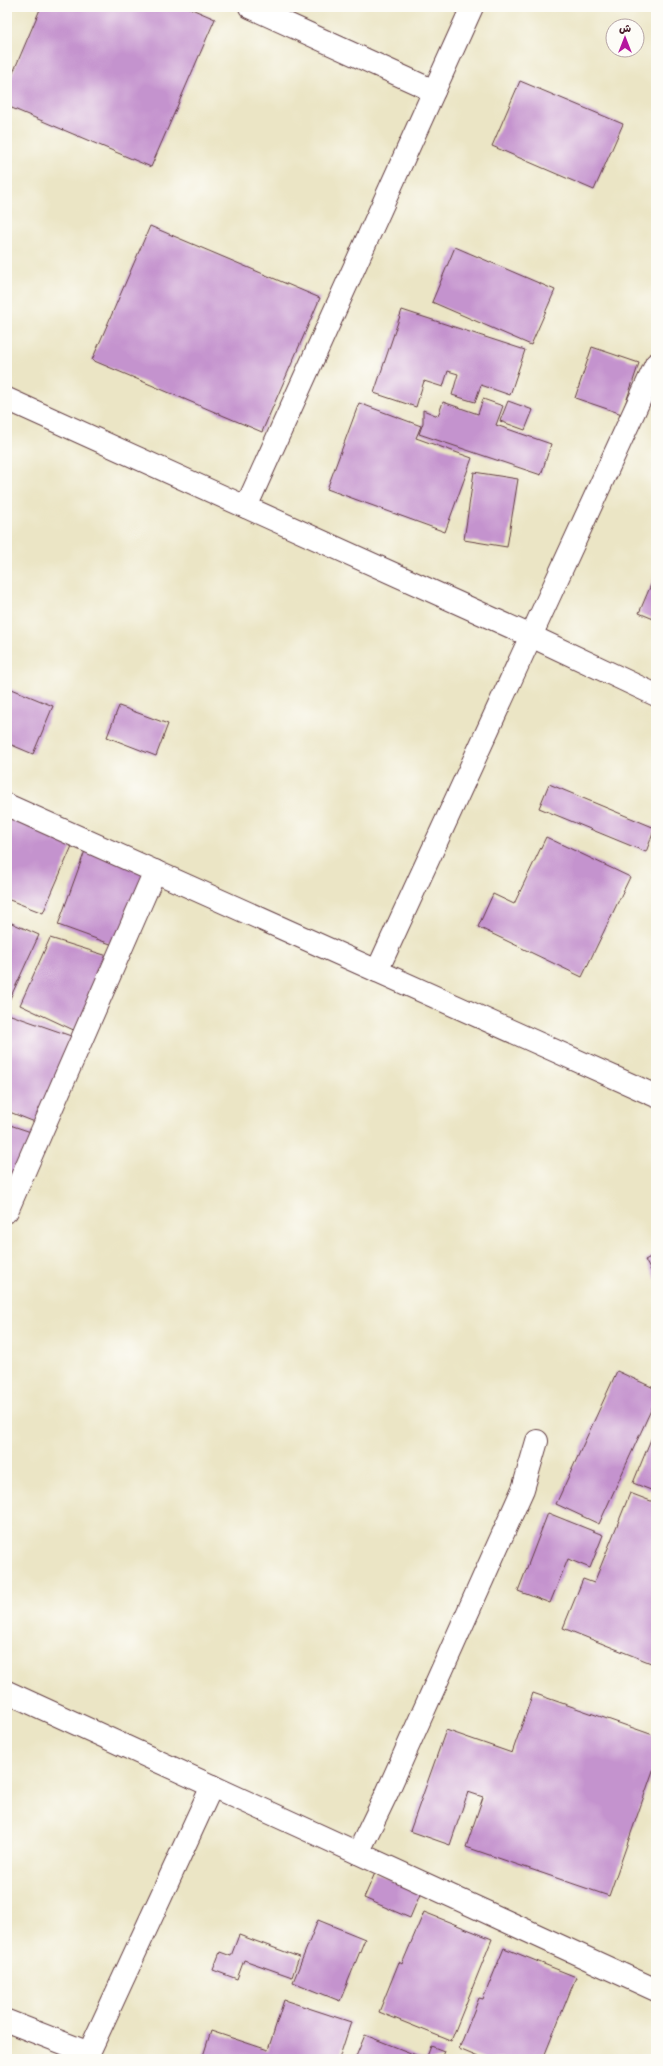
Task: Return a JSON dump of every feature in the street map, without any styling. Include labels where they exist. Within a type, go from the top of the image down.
[{"type":"street","points":[[250,7],[434,91]]},
{"type":"street","points":[[246,507],[472,7]]},
{"type":"street","points":[[377,971],[655,367]]},
{"type":"street","points":[[7,399],[531,636],[656,695]]},
{"type":"street","points":[[7,805],[656,1096]]},
{"type":"street","points":[[7,1211],[155,871]]},
{"type":"street","points":[[358,1853],[387,1793],[523,1489],[537,1441]]},
{"type":"street","points":[[7,1692],[656,1990]]},
{"type":"street","points":[[7,2021],[87,2056],[212,1786]]},
{"type":"building","points":[[41,7],[187,7],[215,19],[151,167],[7,106],[7,87]]},
{"type":"building","points":[[520,81],[623,124],[594,190],[492,146]]},
{"type":"building","points":[[150,226],[320,298],[262,432],[92,360]]},
{"type":"building","points":[[455,247],[555,290],[531,345],[432,302]]},
{"type":"building","points":[[402,310],[525,350],[510,395],[481,385],[475,402],[452,395],[458,374],[448,371],[443,387],[424,381],[416,407],[374,393]]},
{"type":"building","points":[[592,347],[639,363],[622,414],[575,398]]},
{"type":"building","points":[[483,399],[503,406],[496,425],[551,444],[541,475],[419,434],[423,423],[423,410],[438,416],[443,402],[478,414]]},
{"type":"building","points":[[508,401],[533,410],[525,430],[500,421]]},
{"type":"building","points":[[359,403],[421,426],[416,438],[472,458],[445,532],[327,489]]},
{"type":"building","points":[[474,472],[518,479],[507,547],[464,540]]},
{"type":"building","points":[[656,573],[656,620],[639,613]]},
{"type":"building","points":[[7,687],[53,706],[33,754],[7,743]]},
{"type":"building","points":[[119,706],[168,724],[156,756],[107,737]]},
{"type":"building","points":[[549,784],[655,828],[646,852],[539,808]]},
{"type":"building","points":[[7,811],[75,839],[43,913],[7,899]]},
{"type":"building","points":[[546,837],[630,877],[582,977],[478,927],[493,894],[514,904]]},
{"type":"building","points":[[86,848],[147,873],[116,946],[58,925]]},
{"type":"building","points":[[7,921],[39,935],[7,1005]]},
{"type":"building","points":[[50,938],[114,958],[80,1033],[20,1005]]},
{"type":"building","points":[[8,1014],[74,1037],[40,1124],[7,1111]]},
{"type":"building","points":[[7,1124],[37,1134],[7,1199]]},
{"type":"building","points":[[656,1254],[656,1280],[645,1260]]},
{"type":"building","points":[[617,1371],[656,1389],[656,1399],[599,1524],[556,1504]]},
{"type":"building","points":[[656,1427],[656,1492],[633,1483]]},
{"type":"building","points":[[630,1493],[656,1503],[656,1665],[563,1628],[583,1579],[594,1583]]},
{"type":"building","points":[[548,1513],[603,1535],[590,1568],[568,1559],[550,1603],[518,1591]]},
{"type":"building","points":[[533,1693],[656,1736],[656,1762],[609,1896],[466,1847],[483,1797],[468,1792],[450,1845],[410,1831],[446,1730],[512,1753]]},
{"type":"building","points":[[375,1873],[421,1892],[410,1918],[364,1898]]},
{"type":"building","points":[[424,1912],[492,1939],[451,2041],[379,2012],[399,1962],[402,1964]]},
{"type":"building","points":[[318,1920],[365,1939],[340,2001],[293,1982]]},
{"type":"building","points":[[239,1935],[299,1957],[292,1977],[244,1960],[237,1979],[213,1970],[220,1952],[231,1956]]},
{"type":"building","points":[[504,1948],[576,1977],[543,2059],[483,2059],[459,2049],[479,1998],[483,1999]]},
{"type":"building","points":[[284,2000],[351,2022],[339,2059],[202,2059],[211,2031],[268,2050]]},
{"type":"building","points":[[365,2035],[426,2059],[355,2059]]},
{"type":"building","points":[[431,2046],[444,2051],[441,2059],[426,2059]]},
{"type":"building","points":[[185,2055],[195,2059],[184,2059]]}]
